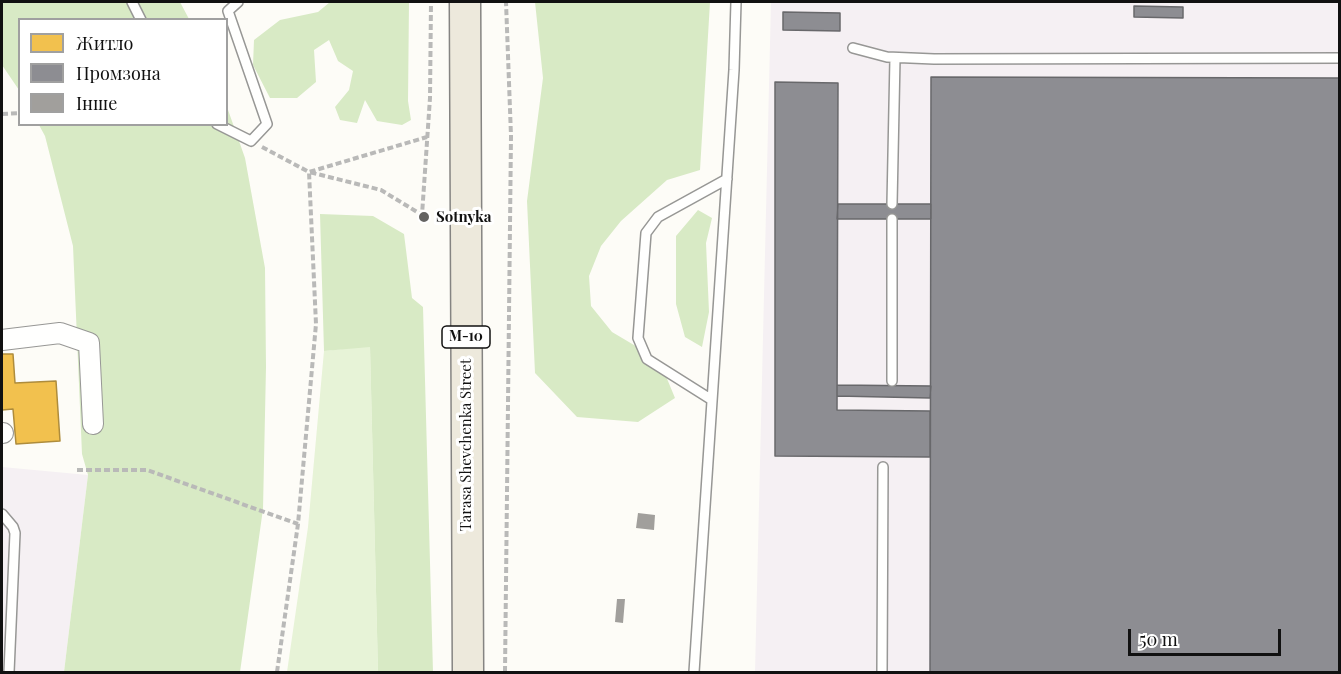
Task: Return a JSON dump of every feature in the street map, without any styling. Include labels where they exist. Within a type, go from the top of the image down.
[{"type":"main road","name":"Tarasa Shevchenka Street","points":[[465,2],[468,672]]},
{"type":"street","points":[[2,340],[60,333],[89,343],[93,424]]},
{"type":"lane","points":[[132,2],[140,18]]},
{"type":"lane","points":[[221,126],[251,141],[267,124],[228,11],[222,2]]},
{"type":"lane","points":[[228,11],[238,2]]},
{"type":"lane","points":[[694,672],[734,70],[736,2]]},
{"type":"lane","points":[[853,48],[895,57],[1340,58]]},
{"type":"lane","points":[[892,204],[895,57]]},
{"type":"lane","points":[[712,400],[647,359],[638,338],[646,233],[658,217],[727,179]]},
{"type":"lane","points":[[892,219],[892,381]]},
{"type":"lane","points":[[882,672],[883,467]]},
{"type":"lane","points":[[2,514],[15,533],[9,672]]},
{"type":"path","points":[[251,141],[309,172],[381,190],[422,215],[430,98],[431,2]]},
{"type":"path","points":[[505,672],[511,136],[507,2]]},
{"type":"path","points":[[2,114],[18,113]]},
{"type":"path","points":[[309,172],[427,136]]},
{"type":"path","points":[[277,672],[298,524],[316,324],[309,172]]},
{"type":"path","points":[[77,470],[147,470],[298,524]]},
{"type":"shaded area","points":[[771,2],[1339,2],[1339,672],[755,672]]},
{"type":"shaded area","points":[[2,467],[88,475],[64,672],[2,672]]},
{"type":"green space","points":[[2,2],[180,2],[188,18],[18,18],[18,89],[2,65]]},
{"type":"green space","points":[[330,2],[409,2],[408,101],[411,120],[402,125],[377,121],[365,100],[357,123],[340,120],[335,107],[349,90],[353,71],[338,61],[329,40],[314,50],[316,82],[297,98],[270,98],[253,65],[254,40],[280,20],[318,12]]},
{"type":"green space","points":[[535,2],[710,2],[700,170],[667,180],[621,221],[601,246],[589,276],[591,306],[612,332],[639,348],[663,369],[675,398],[638,422],[577,417],[535,373],[527,201],[543,78]]},
{"type":"green space","points":[[228,110],[245,158],[265,268],[266,367],[263,509],[240,672],[64,672],[88,475],[82,454],[73,246],[45,136],[40,126],[228,126]]},
{"type":"green space","points":[[698,210],[712,218],[706,243],[709,312],[702,347],[685,337],[676,304],[676,236]]},
{"type":"green space","points":[[320,214],[373,216],[404,234],[412,298],[423,307],[433,672],[378,672],[370,347],[324,351]]},
{"type":"green space","points":[[370,346],[378,672],[287,672],[308,527],[324,351]]},
{"type":"building: Житло","points":[[2,354],[13,354],[15,383],[56,381],[60,441],[16,444],[13,409],[2,410]]},
{"type":"building: Промзона","points":[[1134,6],[1183,7],[1183,18],[1134,17]]},
{"type":"building: Промзона","points":[[783,12],[840,13],[840,31],[783,30]]},
{"type":"building: Промзона","points":[[931,77],[1340,78],[1340,672],[930,672]]},
{"type":"building: Промзона","points":[[775,82],[838,83],[837,410],[930,411],[930,457],[775,456]]},
{"type":"building: Промзона","points":[[838,204],[931,204],[931,219],[837,219]]},
{"type":"building: Промзона","points":[[837,385],[931,386],[930,398],[837,396]]},
{"type":"building: Інше","points":[[638,513],[655,515],[654,530],[636,528]]},
{"type":"building: Інше","points":[[617,599],[625,599],[623,623],[615,622]]},
{"type":"place","name":"Sotnyka","points":[[424,217]]}]
